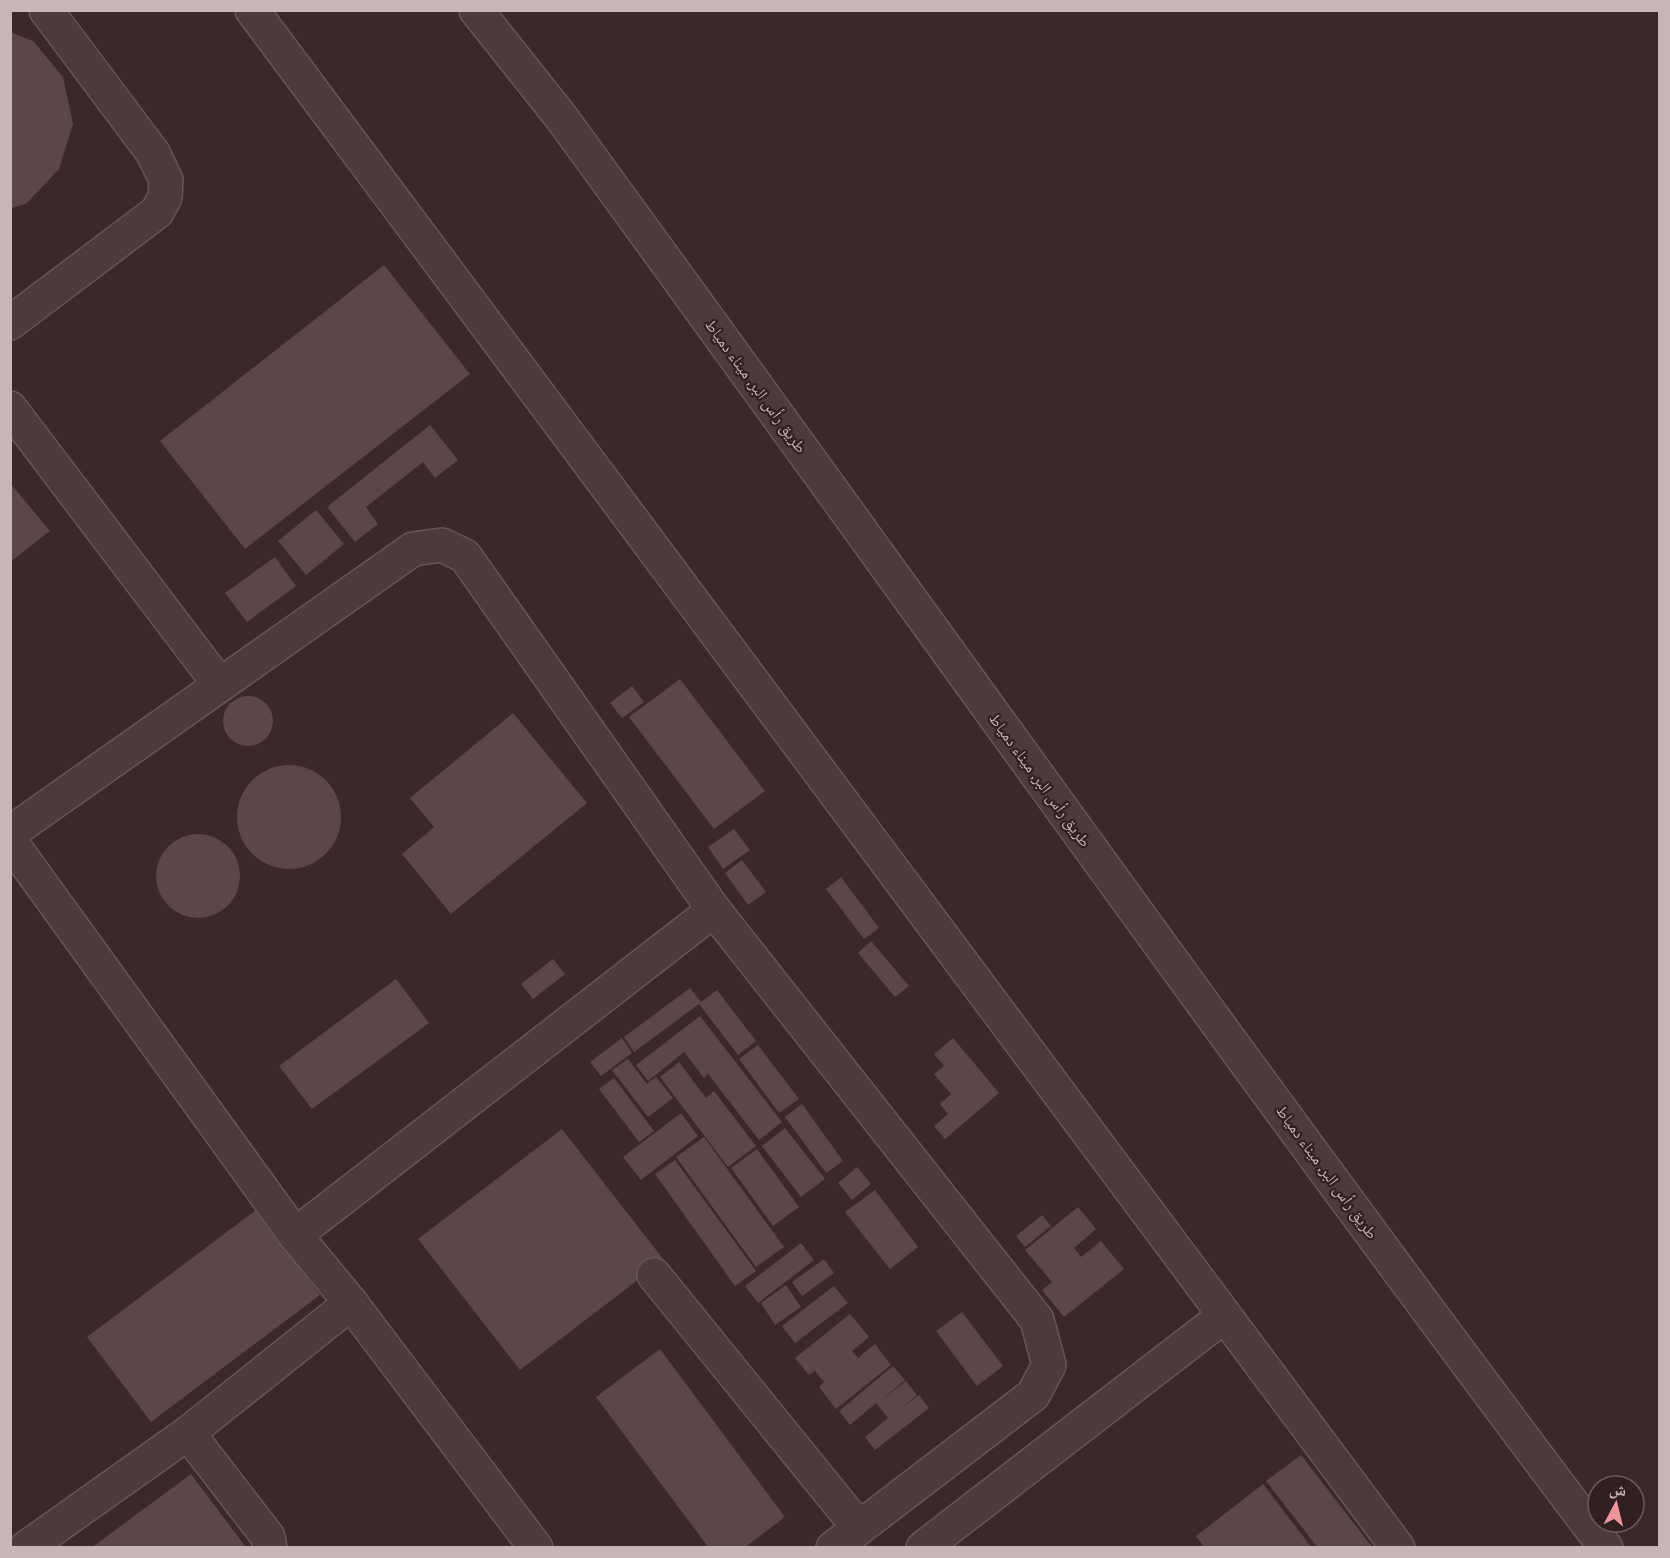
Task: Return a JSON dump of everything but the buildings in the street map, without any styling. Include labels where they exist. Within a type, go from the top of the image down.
[{"type":"street","points":[[10,323],[158,212],[165,197],[166,180],[153,153],[46,10]]},
{"type":"street","points":[[252,10],[1398,1548]]},
{"type":"street","name":"طريق رأس البر, ميناء دمياط","points":[[476,10],[561,117],[1118,886],[1464,1359],[1606,1548]]},
{"type":"street","points":[[10,408],[220,686]]},
{"type":"street","points":[[10,834],[413,549],[442,545],[465,555],[714,910],[1037,1320],[1049,1365],[1033,1395],[833,1548]]},
{"type":"street","points":[[10,841],[295,1235],[351,1303],[536,1548]]},
{"type":"street","points":[[295,1235],[714,910]]},
{"type":"street","points":[[654,1275],[859,1528]]},
{"type":"street","points":[[26,1548],[188,1433],[351,1303]]},
{"type":"street","points":[[923,1548],[1224,1316]]},
{"type":"street","points":[[188,1433],[268,1537],[270,1548]]}]
